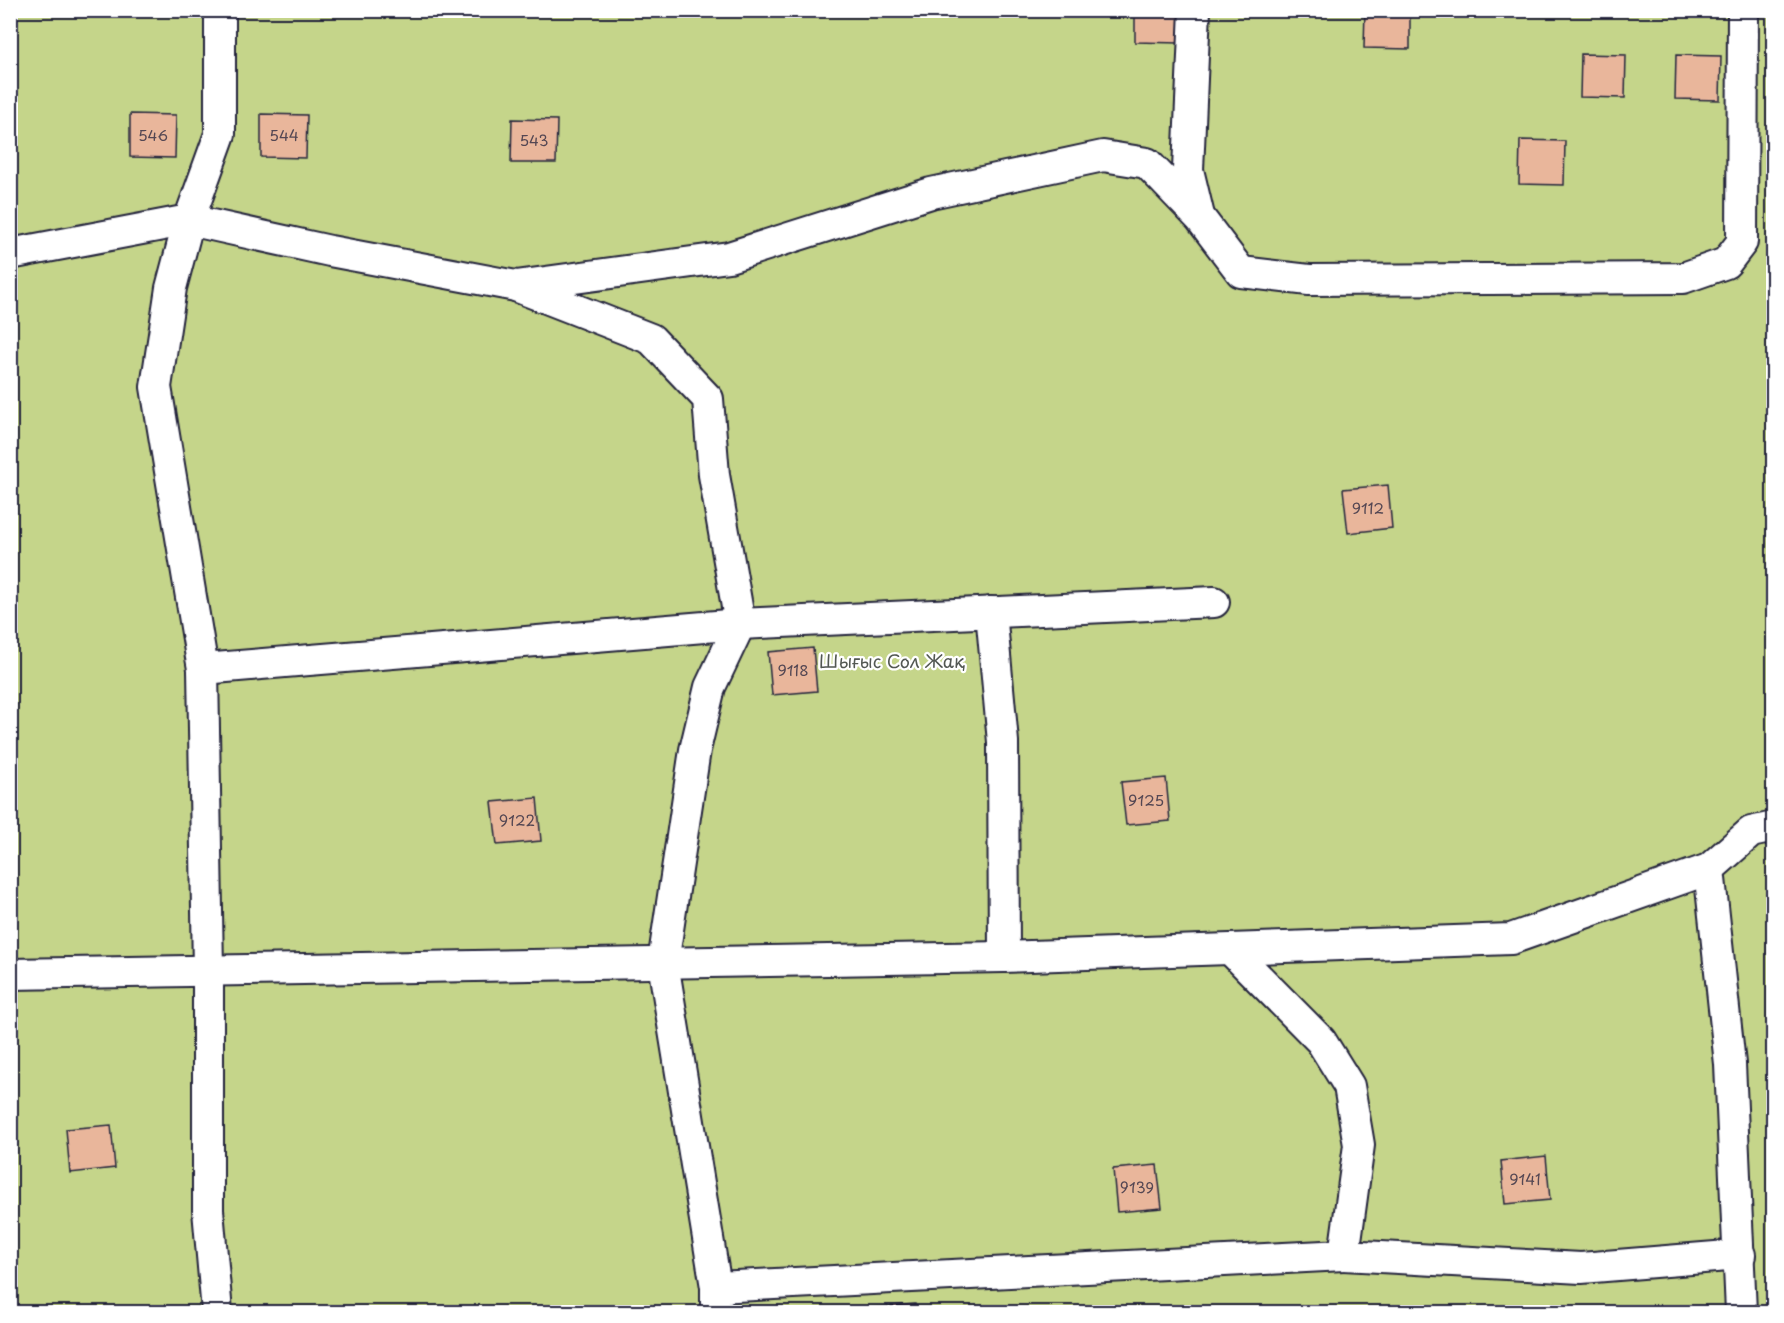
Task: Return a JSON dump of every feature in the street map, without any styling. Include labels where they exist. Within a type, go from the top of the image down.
[{"type":"street","points":[[217,1312],[208,1210],[208,970],[203,669],[156,387],[171,288],[189,220],[220,134],[220,10]]},
{"type":"street","points":[[1195,10],[1188,170],[1200,218]]},
{"type":"street","points":[[516,286],[729,257],[931,193],[1102,156],[1147,164],[1200,218],[1241,272],[1309,280],[1683,278],[1726,263],[1742,242],[1743,10]]},
{"type":"street","points":[[10,254],[189,220],[330,251],[516,286],[651,339],[708,399],[714,475],[740,624],[710,687],[695,750],[663,963],[716,1300],[1344,1255],[1581,1268],[1740,1255]]},
{"type":"street","points":[[203,669],[740,624],[1214,602]]},
{"type":"street","points":[[991,612],[1003,742],[1004,957]]},
{"type":"street","points":[[10,974],[1004,957],[1511,939],[1709,869],[1751,832],[1773,827]]},
{"type":"street","points":[[1709,869],[1730,1065],[1742,1312]]},
{"type":"street","points":[[1231,950],[1322,1041],[1348,1086],[1359,1145],[1344,1255]]},
{"type":"green space","name":"Шығыс Сол Жақ","points":[[10,11],[1773,11],[1773,1312],[11,1312]]},
{"type":"building","points":[[1135,10],[1181,10],[1180,43],[1135,42]]},
{"type":"building","points":[[1365,10],[1410,10],[1410,49],[1364,48]]},
{"type":"building","points":[[1581,54],[1626,55],[1625,98],[1580,97]]},
{"type":"building","points":[[1676,55],[1721,56],[1720,100],[1675,99]]},
{"type":"building","points":[[130,114],[176,115],[175,158],[130,157]]},
{"type":"building","points":[[261,114],[307,115],[306,158],[261,157]]},
{"type":"building","points":[[512,119],[557,120],[556,163],[511,163]]},
{"type":"building","points":[[1520,140],[1565,141],[1564,185],[1519,184]]},
{"type":"building","points":[[1388,485],[1392,528],[1348,533],[1343,489]]},
{"type":"building","points":[[813,648],[817,691],[772,695],[768,652]]},
{"type":"building","points":[[1166,778],[1170,821],[1126,825],[1121,782]]},
{"type":"building","points":[[537,798],[541,841],[497,845],[492,802]]},
{"type":"building","points":[[111,1125],[115,1168],[70,1173],[66,1129]]},
{"type":"building","points":[[1546,1156],[1550,1200],[1505,1204],[1501,1161]]},
{"type":"building","points":[[1157,1165],[1162,1208],[1117,1212],[1113,1169]]},
{"type":"building","points":[[915,1304],[916,1312],[871,1312],[870,1308]]}]
